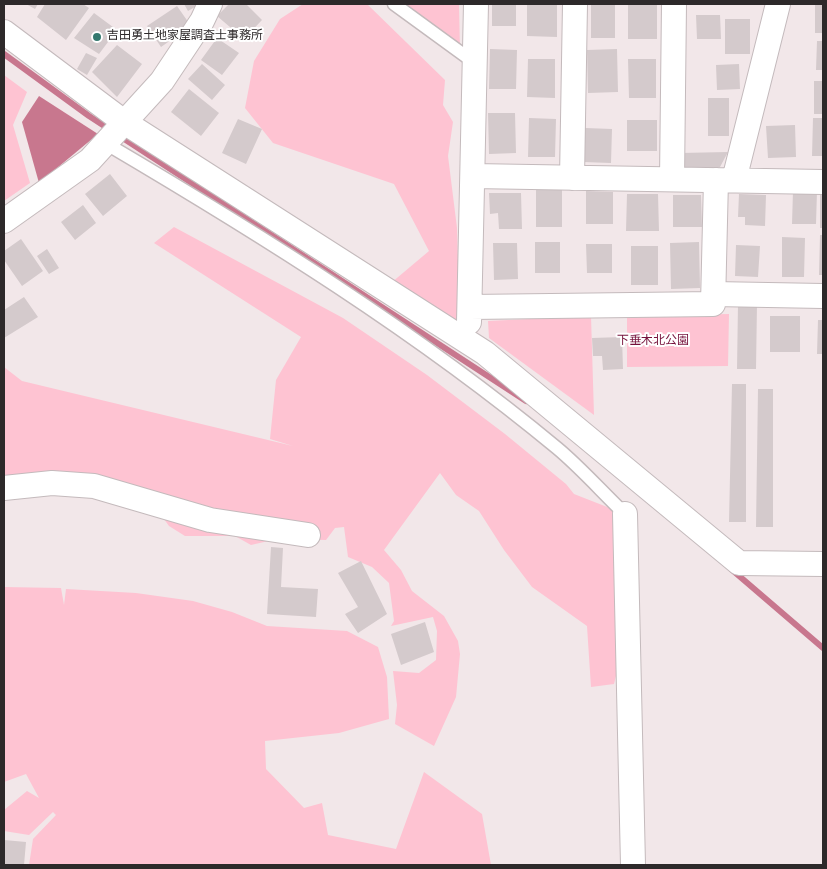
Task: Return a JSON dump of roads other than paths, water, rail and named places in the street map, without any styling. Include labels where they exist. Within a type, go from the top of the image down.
[{"type":"street","points":[[4,221],[90,160],[162,81],[202,21],[210,4]]},
{"type":"street","points":[[468,342],[476,4]]},
{"type":"street","points":[[572,178],[575,4]]},
{"type":"street","points":[[672,179],[674,4]]},
{"type":"street","points":[[470,307],[713,304],[725,180],[778,4]]},
{"type":"street","points":[[4,32],[117,131],[485,353],[740,563],[823,564]]},
{"type":"street","points":[[473,176],[823,182]]},
{"type":"street","points":[[713,294],[823,296]]},
{"type":"street","points":[[4,488],[52,483],[94,486],[210,520],[308,535]]},
{"type":"street","points":[[625,514],[633,865]]},
{"type":"lane","points":[[394,4],[475,63]]},
{"type":"lane","points":[[117,131],[188,192],[343,290],[558,448],[625,514]]},
{"type":"waterway","points":[[4,54],[89,116],[526,401]]},
{"type":"waterway","points":[[731,569],[823,648]]},
{"type":"place","name":"吉田勇土地家屋調査士事務所","points":[[97,37]]},
{"type":"park label","name":"下垂木北公園","points":[[653,342]]}]
